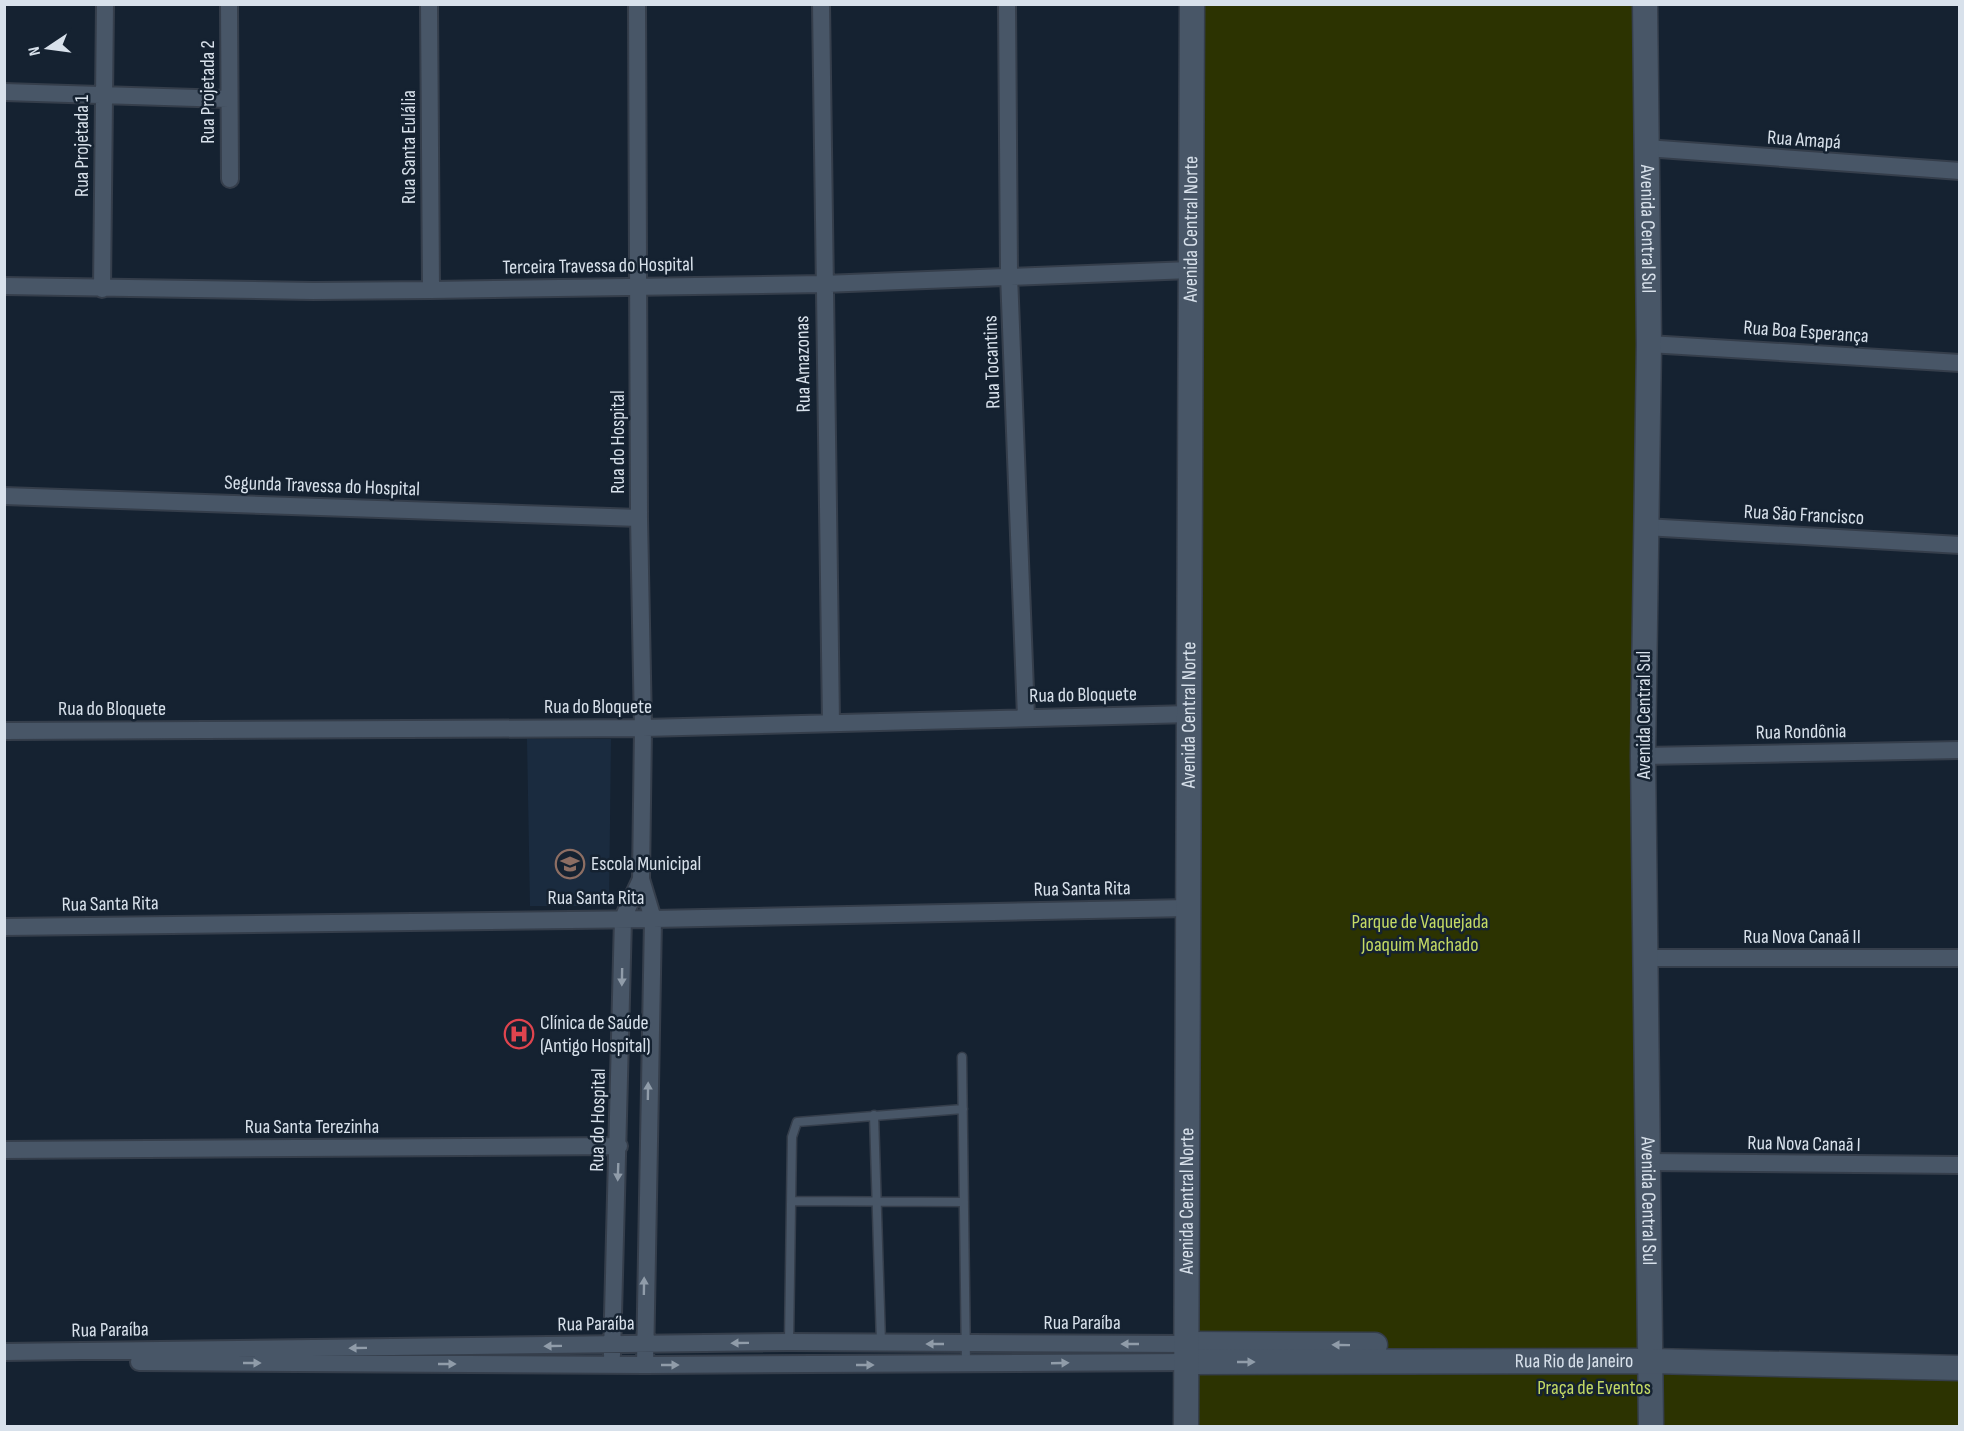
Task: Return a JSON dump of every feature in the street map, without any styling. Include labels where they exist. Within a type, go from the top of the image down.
[{"type":"street","name":"Rua Projetada 1","points":[[102,289],[105,4]]},
{"type":"street","name":"Rua Projetada 2","points":[[229,4],[230,179]]},
{"type":"street","name":"Rua Santa Eulália","points":[[429,4],[431,290]]},
{"type":"street","name":"Rua do Hospital","points":[[637,4],[640,285],[639,518],[643,728],[641,879],[653,919],[643,1345],[645,1365]]},
{"type":"street","name":"Rua Amazonas","points":[[821,4],[823,284],[831,723]]},
{"type":"street","name":"Rua Tocantins","points":[[1006,4],[1010,275],[1026,717]]},
{"type":"street","name":"Avenida Central Norte","points":[[1186,1426],[1191,714],[1192,4]]},
{"type":"street","name":"Avenida Central Sul","points":[[1644,4],[1649,344],[1643,756],[1651,1426]]},
{"type":"street","points":[[4,92],[228,99]]},
{"type":"street","name":"Rua Amapá","points":[[1646,148],[1959,171]]},
{"type":"street","name":"Terceira Travessa do Hospital","points":[[4,286],[102,289],[431,290],[640,285],[823,284],[1010,275],[1191,270]]},
{"type":"street","name":"Rua Boa Esperança","points":[[1649,344],[1959,363]]},
{"type":"street","name":"Segunda Travessa do Hospital","points":[[4,496],[639,518]]},
{"type":"street","name":"Rua São Francisco","points":[[1645,527],[1959,545]]},
{"type":"street","name":"Rua do Bloquete","points":[[4,731],[643,728],[1191,714]]},
{"type":"street","name":"Rua Rondônia","points":[[1643,756],[1959,750]]},
{"type":"street","name":"Rua do Hospital","points":[[612,1365],[623,918],[641,879]]},
{"type":"street","name":"Rua Santa Rita","points":[[4,927],[653,919],[1188,908]]},
{"type":"street","name":"Rua Nova Canaã II","points":[[1645,958],[1959,958]]},
{"type":"street","name":"Rua Santa Terezinha","points":[[4,1150],[619,1146]]},
{"type":"street","name":"Rua Nova Canaã I","points":[[1648,1162],[1959,1165]]},
{"type":"street","name":"Rua Paraíba","points":[[4,1352],[789,1342],[966,1344],[1188,1353]]},
{"type":"street","name":"Rua Paraíba","points":[[4,1361],[966,1365],[1188,1353]]},
{"type":"street","name":"Rua Rio de Janeiro","points":[[1188,1353],[1959,1356]]},
{"type":"street","name":"Rua Rio de Janeiro","points":[[1651,1355],[1959,1368]]},
{"type":"lane","points":[[962,1057],[966,1365]]},
{"type":"lane","points":[[789,1342],[792,1137],[797,1122],[963,1109]]},
{"type":"lane","points":[[874,1115],[881,1344]]},
{"type":"lane","points":[[792,1201],[964,1202]]},
{"type":"shaded area","name":"Escola Municipal","points":[[527,739],[611,739],[609,906],[530,906]]},
{"type":"green space","name":"Parque de Vaquejada Joaquim Machado","points":[[1192,5],[1645,5],[1652,1348],[1959,1356],[1959,1426],[1188,1426]]},
{"type":"place","name":"Escola Municipal","points":[[570,864]]},
{"type":"place","name":"Clínica de Saúde (Antigo Hospital)","points":[[519,1034]]},
{"type":"park label","name":"Praça de Eventos","points":[[1594,1388]]}]
